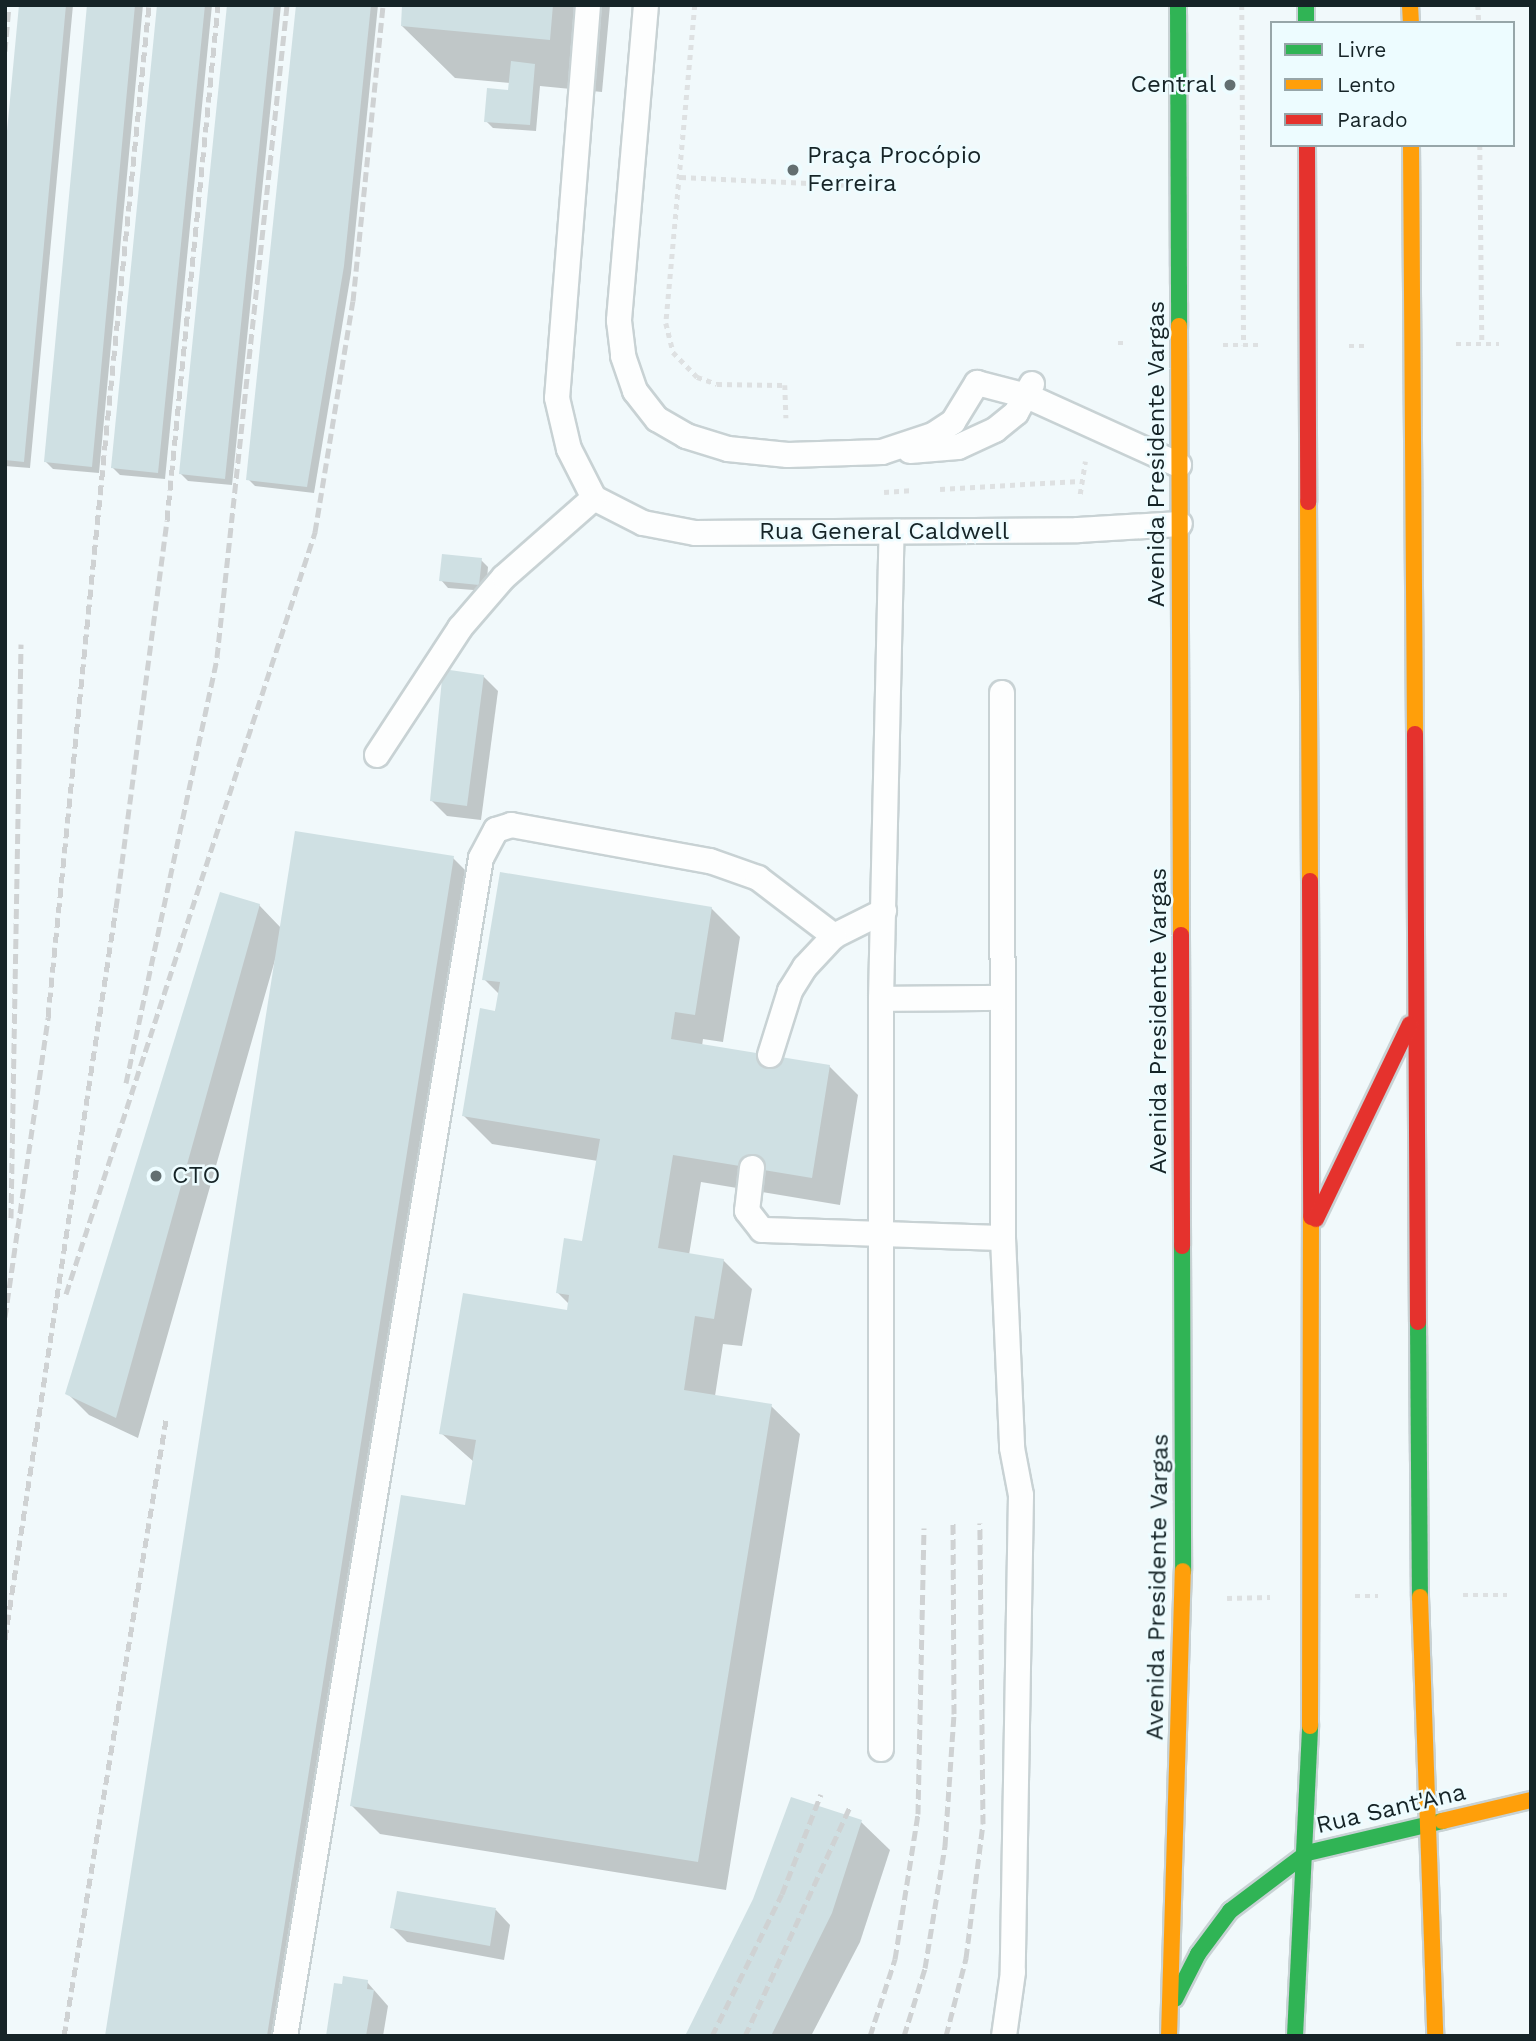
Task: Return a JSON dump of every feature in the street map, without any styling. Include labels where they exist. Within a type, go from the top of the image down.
[{"type":"main road","name":"Avenida Presidente Vargas","points":[[1169,2036],[1183,1598],[1178,5]]},
{"type":"main road","points":[[1296,2036],[1307,1853],[1313,1596],[1307,147]]},
{"type":"main road","points":[[1412,147],[1414,1015],[1424,1824],[1435,2036]]},
{"type":"main road","points":[[1312,1227],[1414,1015]]},
{"type":"main road","name":"Rua Sant'Ana","points":[[1169,2010],[1198,1954],[1230,1911],[1307,1853],[1531,1800]]},
{"type":"lane","points":[[377,755],[460,628],[504,577],[594,498],[569,449],[556,398],[588,5]]},
{"type":"lane","points":[[646,5],[619,321],[623,356],[635,391],[657,419],[686,436],[729,449],[788,455],[958,447],[995,430],[1016,413],[1029,390]]},
{"type":"lane","points":[[882,452],[933,435],[953,422],[976,383],[1029,390],[1179,466]]},
{"type":"lane","name":"Rua General Caldwell","points":[[594,498],[643,523],[695,533],[892,532],[1180,524]]},
{"type":"lane","points":[[881,1749],[881,999],[892,532]]},
{"type":"lane","points":[[1002,693],[1000,998],[1003,1238],[1012,1448],[1021,1495],[1013,1972],[1004,2036]]},
{"type":"lane","points":[[285,2036],[481,858],[496,830],[511,825],[710,861],[758,878],[834,936]]},
{"type":"lane","points":[[771,1055],[790,991],[834,936],[884,911]]},
{"type":"lane","points":[[881,999],[1000,998]]},
{"type":"lane","points":[[752,1168],[747,1211],[762,1230],[1003,1238]]},
{"type":"lane","points":[[1013,1972],[1020,2036]]},
{"type":"path","points":[[695,5],[666,323],[673,352],[697,377],[717,384],[785,385]]},
{"type":"path","points":[[1242,5],[1244,345]]},
{"type":"path","points":[[1480,147],[1482,344]]},
{"type":"path","points":[[681,177],[850,185]]},
{"type":"path","points":[[1118,343],[1126,343]]},
{"type":"path","points":[[1455,344],[1499,344]]},
{"type":"path","points":[[1222,345],[1262,345]]},
{"type":"path","points":[[1345,346],[1372,346]]},
{"type":"path","points":[[1351,1597],[1379,1595]]},
{"type":"path","points":[[1463,1595],[1507,1595]]},
{"type":"path","points":[[1227,1598],[1271,1597]]},
{"type":"building","points":[[19,5],[66,5],[24,462],[5,460],[5,152]]},
{"type":"building","points":[[87,5],[135,5],[92,467],[44,462]]},
{"type":"building","points":[[157,5],[205,5],[158,473],[111,468]]},
{"type":"building","points":[[227,5],[274,5],[225,479],[179,474]]},
{"type":"building","points":[[296,5],[371,5],[344,266],[307,487],[246,480]]},
{"type":"building","points":[[402,5],[553,5],[550,40],[401,26]]},
{"type":"building","points":[[511,61],[535,64],[530,125],[484,122],[487,88],[508,90]]},
{"type":"building","points":[[442,554],[482,558],[479,585],[439,581]]},
{"type":"building","points":[[443,669],[484,675],[467,806],[430,801]]},
{"type":"building","points":[[295,831],[454,856],[267,2036],[105,2036]]},
{"type":"building","points":[[500,872],[712,907],[695,1015],[675,1012],[671,1039],[830,1065],[812,1178],[673,1155],[658,1248],[724,1259],[714,1319],[695,1316],[684,1390],[772,1404],[698,1862],[350,1806],[401,1495],[465,1505],[476,1440],[439,1434],[463,1293],[567,1310],[569,1295],[556,1293],[564,1238],[582,1241],[600,1139],[462,1116],[480,1008],[495,1011],[500,982],[482,980]]},
{"type":"building","points":[[220,892],[260,904],[116,1418],[65,1394]]},
{"type":"building","points":[[791,1797],[862,1820],[832,1913],[771,2036],[685,2036],[753,1899]]},
{"type":"building","points":[[397,1891],[496,1908],[490,1946],[390,1928]]},
{"type":"building","points":[[343,1976],[368,1980],[367,1989],[374,1990],[366,2036],[326,2036],[334,1983],[342,1984]]},
{"type":"railway","points":[[5,51],[9,5]]},
{"type":"railway","points":[[5,1317],[48,1017],[149,5]]},
{"type":"railway","points":[[5,1639],[116,908],[167,520],[218,5]]},
{"type":"railway","points":[[126,1083],[217,657],[287,5]]},
{"type":"railway","points":[[66,1294],[315,532],[353,301],[383,5]]},
{"type":"railway","points":[[11,1218],[21,644]]},
{"type":"railway","points":[[64,2036],[166,1420]]},
{"type":"railway","points":[[904,2036],[925,1968],[945,1846],[954,1714],[953,1520]]},
{"type":"railway","points":[[946,2036],[966,1958],[983,1824],[980,1523]]},
{"type":"railway","points":[[870,2036],[895,1959],[918,1814],[924,1528]]},
{"type":"railway","points":[[712,2036],[782,1894],[821,1794]]},
{"type":"railway","points":[[745,2036],[851,1805]]},
{"type":"traffic: fast","points":[[1178,5],[1179,326]]},
{"type":"traffic: fast","points":[[1306,5],[1306,21]]},
{"type":"traffic: fast","points":[[1182,1246],[1183,1571]]},
{"type":"traffic: fast","points":[[1418,1322],[1420,1597]]},
{"type":"traffic: fast","points":[[1295,2036],[1310,1726]]},
{"type":"traffic: fast","points":[[1175,1999],[1198,1954],[1230,1911],[1307,1853],[1442,1821]]},
{"type":"traffic: slow","points":[[1410,5],[1411,21]]},
{"type":"traffic: slow","points":[[1411,147],[1415,734]]},
{"type":"traffic: slow","points":[[1179,326],[1181,935]]},
{"type":"traffic: slow","points":[[1308,502],[1310,881]]},
{"type":"traffic: slow","points":[[1310,1726],[1311,1217]]},
{"type":"traffic: slow","points":[[1169,2036],[1183,1571]]},
{"type":"traffic: slow","points":[[1420,1597],[1435,2036]]},
{"type":"traffic: slow","points":[[1442,1821],[1531,1800]]},
{"type":"traffic: jam","points":[[1307,147],[1308,502]]},
{"type":"traffic: jam","points":[[1415,734],[1418,1322]]},
{"type":"traffic: jam","points":[[1310,881],[1311,1217]]},
{"type":"traffic: jam","points":[[1181,935],[1182,1246]]},
{"type":"traffic: jam","points":[[1316,1219],[1410,1024]]},
{"type":"place","name":"Central","points":[[1230,85]]},
{"type":"place","name":"Praça Procópio Ferreira","points":[[793,170]]},
{"type":"place","name":"CTO","points":[[156,1176]]}]
